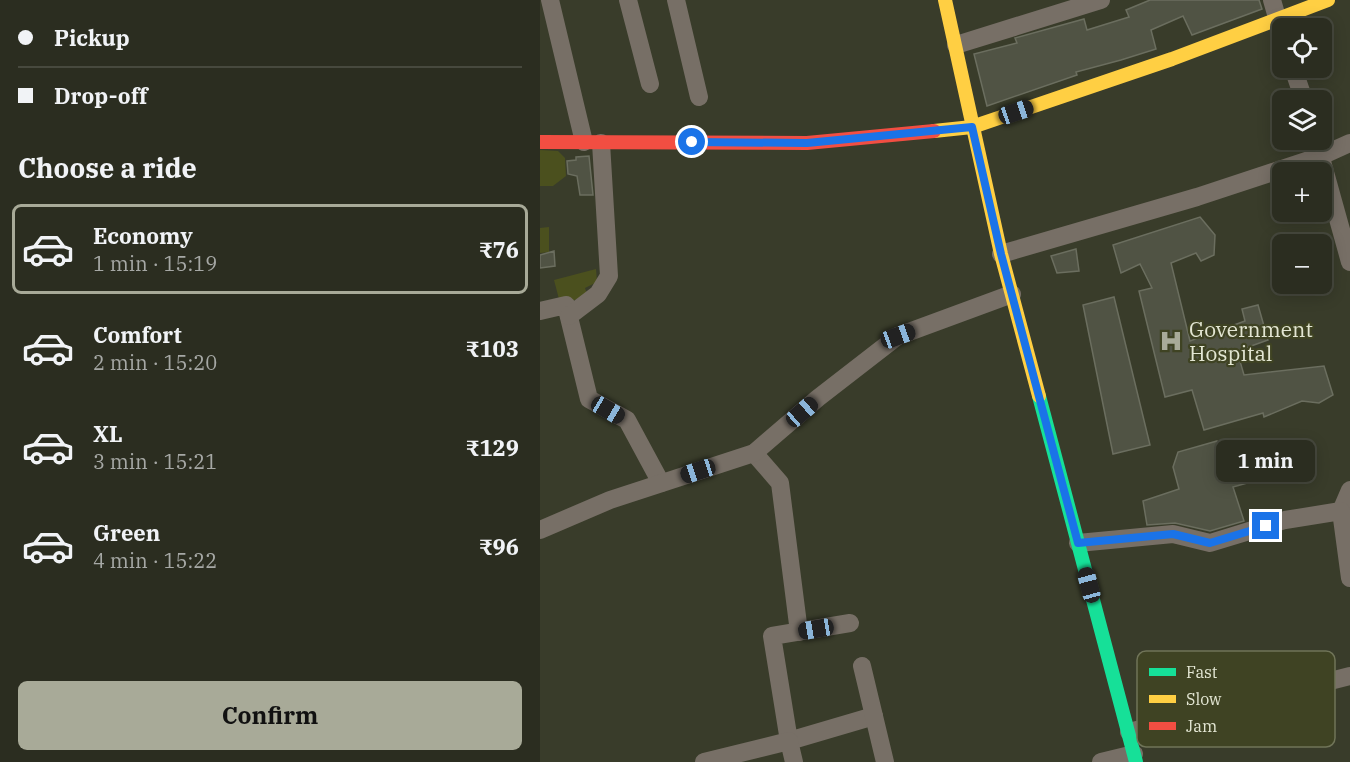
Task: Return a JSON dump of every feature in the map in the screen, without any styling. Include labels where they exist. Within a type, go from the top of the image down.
[{"type":"street","points":[[550,0],[592,142],[609,276],[598,294],[569,316]]},
{"type":"street","points":[[628,0],[650,84]]},
{"type":"street","points":[[676,0],[699,98]]},
{"type":"street","points":[[945,0],[1001,254],[1135,758],[1101,762]]},
{"type":"street","points":[[956,45],[1101,0]]},
{"type":"street","points":[[1272,0],[1277,18]]},
{"type":"street","points":[[1296,18],[1328,0]]},
{"type":"street","points":[[540,142],[807,143],[972,127],[1172,59],[1272,29]]},
{"type":"street","points":[[1332,146],[1350,143]]},
{"type":"street","points":[[1001,254],[1197,197],[1314,150]]},
{"type":"street","points":[[1320,150],[1350,262]]},
{"type":"street","points":[[540,530],[610,500],[754,453],[818,398],[898,336],[1012,294]]},
{"type":"street","points":[[540,311],[566,305],[590,399],[627,420],[661,483]]},
{"type":"street","points":[[754,453],[780,483],[799,632]]},
{"type":"street","points":[[1350,490],[1341,511],[1350,578]]},
{"type":"street","points":[[1078,543],[1173,534],[1210,543],[1284,520],[1341,511]]},
{"type":"street","points":[[794,762],[772,636],[850,623]]},
{"type":"street","points":[[862,666],[885,762]]},
{"type":"street","points":[[1335,680],[1350,676]]},
{"type":"street","points":[[704,762],[874,717]]},
{"type":"street","points":[[1129,732],[1137,730]]},
{"type":"green space","points":[[540,150],[558,151],[565,158],[566,176],[553,186],[540,186]]},
{"type":"green space","points":[[549,227],[549,252],[540,253],[540,228]]},
{"type":"green space","points":[[596,269],[597,282],[585,288],[588,297],[560,303],[554,280]]},
{"type":"building","points":[[1150,0],[1259,0],[1262,9],[1192,35],[1183,16],[1151,30],[1156,49],[1076,72],[1077,75],[987,106],[974,54],[1017,43],[1015,38],[1084,19],[1087,30],[1129,17],[1126,10]]},
{"type":"building","points":[[589,156],[593,195],[580,195],[577,176],[568,174],[567,161],[576,160],[576,157]]},
{"type":"building","points":[[1200,217],[1215,235],[1214,255],[1201,261],[1196,253],[1171,263],[1190,341],[1245,321],[1242,309],[1258,305],[1268,340],[1237,351],[1244,375],[1324,366],[1333,395],[1319,403],[1302,401],[1264,417],[1263,413],[1204,430],[1192,390],[1165,397],[1139,291],[1152,288],[1140,264],[1121,273],[1113,245]]},
{"type":"building","points":[[1076,249],[1079,271],[1057,273],[1051,256]]},
{"type":"building","points":[[554,251],[555,266],[540,268],[540,255]]},
{"type":"building","points":[[1114,297],[1150,445],[1113,454],[1083,305]]},
{"type":"building","points":[[1217,441],[1225,465],[1247,452],[1258,480],[1233,487],[1244,521],[1210,531],[1175,523],[1147,525],[1143,501],[1179,489],[1173,467],[1178,452]]},
{"type":"traffic: fast","points":[[1039,396],[1136,762]]},
{"type":"traffic: slow","points":[[945,0],[1001,254],[1039,396]]},
{"type":"traffic: slow","points":[[934,131],[972,127],[1172,59],[1328,0]]},
{"type":"traffic: jam","points":[[540,142],[807,143],[934,131]]},
{"type":"place","name":"Government Hospital","points":[[1171,341]]},
{"type":"route","points":[[692,142],[807,143],[972,127],[1001,254],[1078,543],[1173,534],[1210,543],[1266,526]]}]
